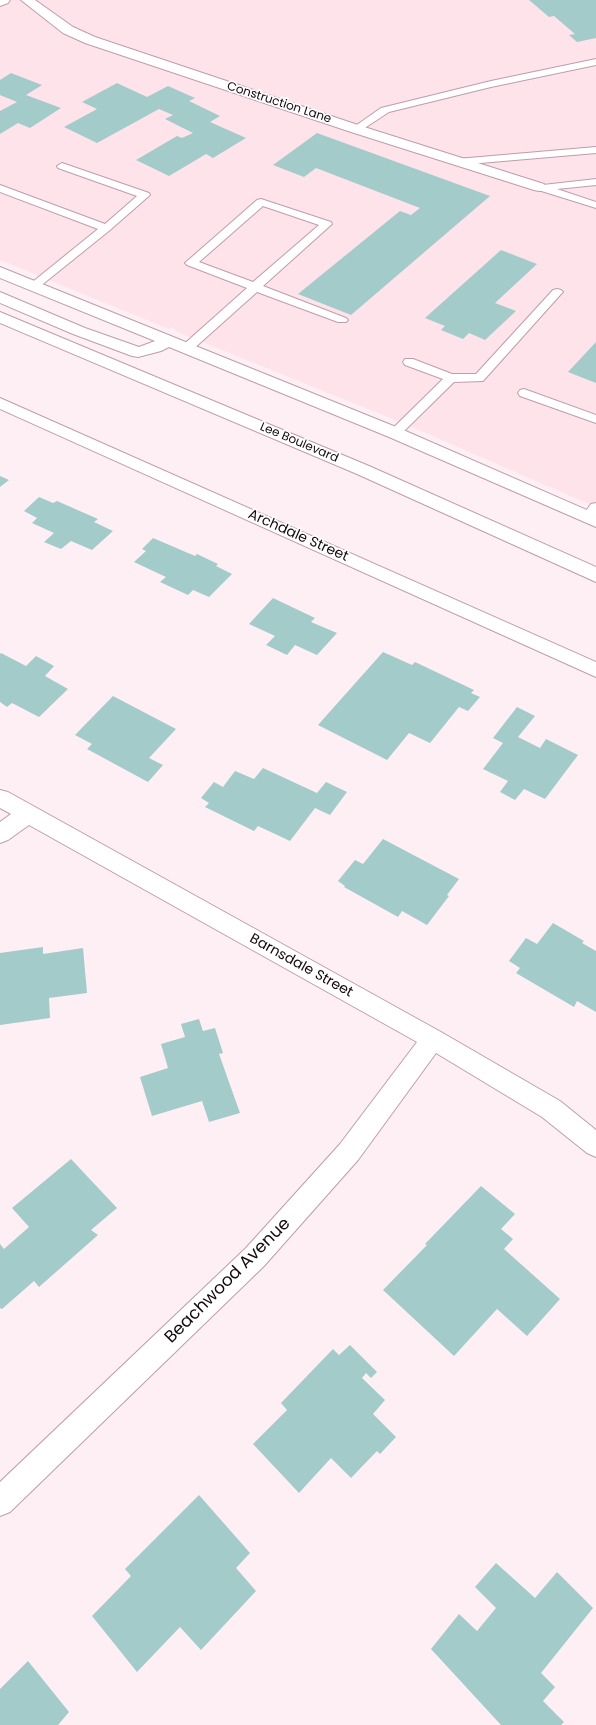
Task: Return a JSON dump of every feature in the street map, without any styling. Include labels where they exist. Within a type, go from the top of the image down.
[{"type":"street","points":[[0,2],[4,0]]},
{"type":"street","name":"Construction Lane","points":[[27,0],[68,30],[90,40],[356,129],[539,187]]},
{"type":"street","points":[[0,272],[593,515]]},
{"type":"street","points":[[0,297],[79,331],[138,352],[155,348],[168,341]]},
{"type":"street","name":"Lee Boulevard","points":[[0,317],[364,470],[596,575]]},
{"type":"street","name":"Archdale Street","points":[[0,402],[596,670]]},
{"type":"street","name":"Barnsdale Street","points":[[0,798],[433,1039],[551,1110],[596,1145]]},
{"type":"street","points":[[0,834],[28,814]]},
{"type":"street","name":"Beachwood Avenue","points":[[0,1502],[255,1257],[349,1152],[433,1039]]},
{"type":"lane","points":[[356,129],[385,110],[491,84],[596,62]]},
{"type":"lane","points":[[457,162],[596,150]]},
{"type":"lane","points":[[34,286],[145,195],[62,166]]},
{"type":"lane","points":[[539,187],[596,182]]},
{"type":"lane","points":[[539,187],[596,205]]},
{"type":"lane","points":[[0,188],[106,228]]},
{"type":"lane","points":[[187,348],[255,287],[327,224],[261,202],[191,263],[255,287],[342,320]]},
{"type":"lane","points":[[409,362],[451,378],[479,378],[557,292]]},
{"type":"lane","points":[[395,433],[451,378]]},
{"type":"lane","points":[[524,393],[596,419]]},
{"type":"shaded area","points":[[0,0],[596,0],[596,507],[405,424],[180,333],[171,327],[169,329],[0,260]]},
{"type":"building","points":[[529,0],[596,0],[596,38],[577,42],[569,35],[575,34],[554,16],[549,17]]},
{"type":"building","points":[[11,73],[42,85],[26,95],[61,108],[30,128],[18,123],[0,134],[0,111],[17,102],[0,95],[0,80]]},
{"type":"building","points":[[117,83],[147,97],[168,86],[195,98],[189,101],[220,116],[210,122],[246,138],[213,158],[206,154],[169,176],[136,160],[177,136],[182,138],[193,133],[165,119],[173,115],[159,109],[97,143],[64,127],[97,109],[82,102]]},
{"type":"building","points":[[317,133],[490,196],[351,315],[298,294],[400,211],[411,215],[420,208],[316,168],[304,177],[273,165]]},
{"type":"building","points":[[501,250],[537,264],[495,303],[516,311],[485,340],[469,333],[463,339],[441,330],[445,326],[425,318]]},
{"type":"building","points":[[596,342],[596,383],[568,372]]},
{"type":"building","points":[[0,476],[9,480],[0,487]]},
{"type":"building","points":[[39,497],[53,503],[57,501],[98,519],[94,522],[113,531],[92,550],[71,541],[61,549],[44,542],[54,533],[32,523],[37,518],[24,511]]},
{"type":"building","points":[[153,538],[195,556],[197,554],[218,564],[216,566],[232,574],[209,597],[193,590],[188,595],[160,582],[166,577],[134,562],[146,551],[142,549]]},
{"type":"building","points":[[273,598],[315,618],[311,622],[337,633],[317,655],[295,645],[287,655],[266,645],[275,636],[249,624]]},
{"type":"building","points":[[383,652],[412,665],[415,662],[474,690],[471,693],[480,697],[468,711],[459,707],[430,743],[409,733],[387,760],[318,725]]},
{"type":"building","points":[[1,653],[26,666],[36,656],[54,666],[45,676],[68,689],[39,717],[12,703],[7,707],[0,702]]},
{"type":"building","points":[[113,696],[176,729],[149,758],[163,765],[148,782],[87,749],[92,744],[75,735]]},
{"type":"building","points":[[517,707],[535,716],[518,737],[540,748],[546,739],[578,755],[545,799],[524,789],[515,800],[500,792],[508,781],[483,769],[503,743],[493,738]]},
{"type":"building","points":[[263,768],[317,793],[326,782],[347,792],[330,815],[315,808],[290,841],[258,826],[254,831],[205,807],[209,803],[201,798],[214,782],[223,787],[235,771],[254,779]]},
{"type":"building","points":[[383,839],[459,879],[447,895],[449,896],[427,925],[402,911],[398,917],[344,887],[345,886],[338,881],[355,860],[363,864]]},
{"type":"building","points":[[553,923],[584,941],[582,943],[596,951],[596,1012],[577,1001],[574,1007],[516,973],[520,968],[509,961],[526,938],[537,944]]},
{"type":"building","points":[[43,947],[43,954],[83,948],[87,993],[49,998],[50,1018],[0,1025],[0,953]]},
{"type":"building","points":[[199,1019],[203,1031],[215,1028],[223,1053],[219,1054],[240,1113],[209,1122],[202,1101],[152,1116],[140,1077],[168,1068],[161,1044],[185,1037],[181,1024]]},
{"type":"building","points":[[71,1159],[117,1208],[91,1230],[98,1235],[39,1287],[34,1281],[2,1309],[0,1308],[0,1244],[4,1249],[29,1227],[12,1208]]},
{"type":"building","points":[[481,1186],[515,1214],[501,1229],[513,1239],[504,1249],[560,1299],[527,1336],[497,1309],[454,1356],[383,1290]]},
{"type":"building","points":[[350,1345],[377,1372],[371,1378],[366,1373],[362,1378],[385,1400],[373,1414],[396,1437],[380,1454],[377,1451],[351,1478],[331,1458],[299,1493],[253,1444],[287,1410],[281,1403],[333,1349],[339,1355]]},
{"type":"building","points":[[199,1495],[250,1553],[236,1568],[256,1591],[201,1650],[180,1627],[137,1672],[92,1616],[131,1576],[125,1569]]},
{"type":"building","points":[[496,1563],[535,1598],[557,1572],[593,1608],[541,1673],[555,1687],[543,1701],[564,1722],[561,1725],[501,1725],[431,1649],[459,1614],[477,1631],[496,1608],[475,1587]]},
{"type":"building","points":[[28,1661],[69,1712],[58,1725],[0,1725],[0,1689]]}]
